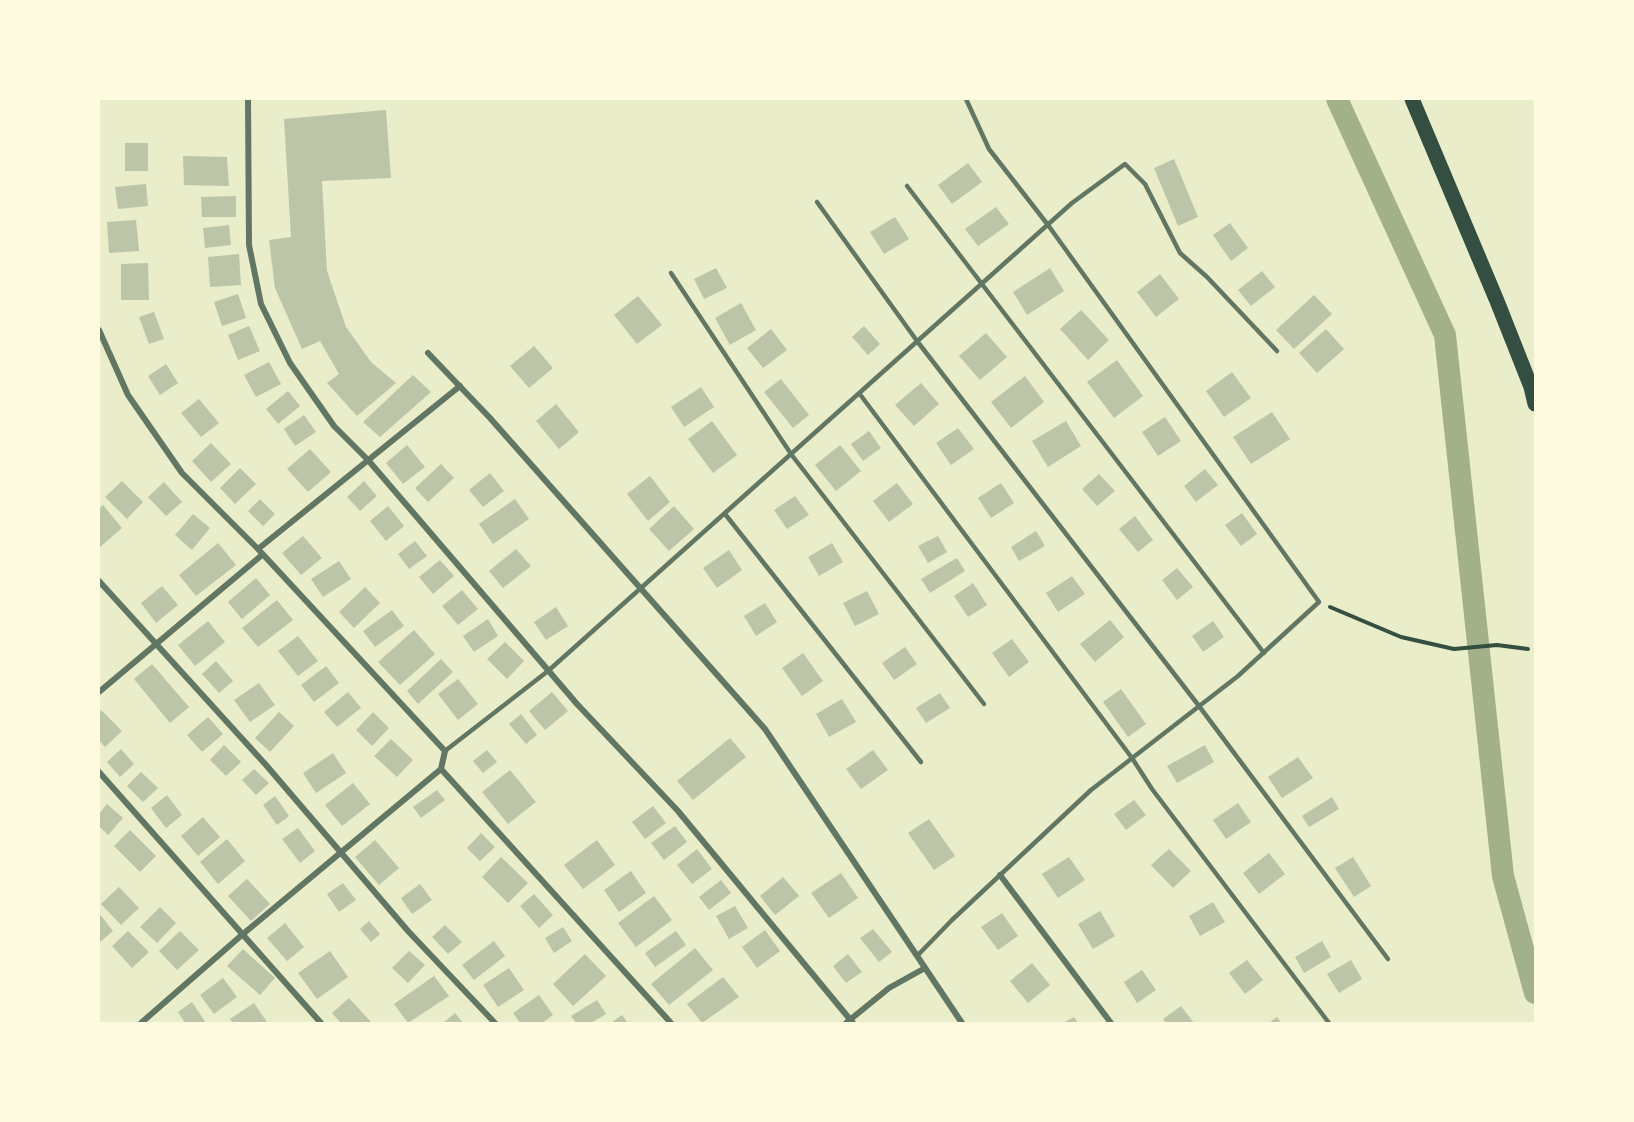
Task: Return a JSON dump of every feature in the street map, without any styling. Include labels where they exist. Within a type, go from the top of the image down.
[{"type":"main road","points":[[1412,99],[1497,302],[1531,387],[1535,404]]},
{"type":"street","points":[[248,99],[249,245],[261,303],[290,363],[334,426],[368,460],[548,671],[678,811],[850,1022],[889,988],[925,968]]},
{"type":"street","points":[[99,330],[128,395],[182,473],[260,552],[446,751],[441,770],[243,934],[141,1023]]},
{"type":"street","points":[[428,353],[460,386],[765,729],[962,1023]]},
{"type":"street","points":[[99,692],[368,460],[460,386]]},
{"type":"street","points":[[99,581],[341,852],[408,931],[495,1023]]},
{"type":"street","points":[[441,770],[672,1023]]},
{"type":"street","points":[[99,772],[321,1023]]},
{"type":"street","points":[[1000,875],[1111,1023]]},
{"type":"lane","points":[[917,956],[1091,790],[1264,653],[1319,602],[1048,225],[989,149],[966,99]]},
{"type":"lane","points":[[446,751],[548,671],[642,590],[983,282],[1048,225],[1125,164],[1145,184],[1180,253],[1276,351]]},
{"type":"lane","points":[[907,186],[983,282],[1264,653]]},
{"type":"lane","points":[[817,202],[917,341],[1199,706],[1388,959]]},
{"type":"lane","points":[[671,273],[791,454],[984,704]]},
{"type":"lane","points":[[859,393],[1132,758],[1152,789],[1329,1023]]},
{"type":"lane","points":[[725,514],[921,762]]},
{"type":"path","points":[[1319,602],[1401,637],[1454,649],[1497,645],[1528,650]]},
{"type":"building","points":[[386,110],[391,178],[322,181],[327,271],[346,327],[371,362],[396,383],[357,416],[327,383],[339,374],[320,341],[302,349],[275,288],[269,240],[291,237],[284,119]]},
{"type":"building","points":[[125,143],[148,143],[148,171],[125,171]]},
{"type":"building","points":[[183,156],[227,157],[229,186],[184,185]]},
{"type":"building","points":[[1174,159],[1198,217],[1178,226],[1154,168]]},
{"type":"building","points":[[968,163],[982,182],[952,204],[938,185]]},
{"type":"building","points":[[146,184],[148,206],[118,209],[115,187]]},
{"type":"building","points":[[236,196],[236,217],[202,217],[201,197]]},
{"type":"building","points":[[996,207],[1009,224],[978,246],[965,229]]},
{"type":"building","points":[[895,217],[909,239],[884,254],[870,232]]},
{"type":"building","points":[[136,220],[139,251],[109,253],[107,222]]},
{"type":"building","points":[[1230,223],[1248,248],[1231,261],[1213,235]]},
{"type":"building","points":[[229,225],[231,245],[205,248],[203,228]]},
{"type":"building","points":[[239,254],[241,285],[210,287],[208,257]]},
{"type":"building","points":[[148,263],[149,300],[121,300],[121,264]]},
{"type":"building","points":[[716,268],[727,288],[704,299],[694,279]]},
{"type":"building","points":[[1050,268],[1064,291],[1027,315],[1013,292]]},
{"type":"building","points":[[1262,271],[1275,287],[1251,306],[1238,290]]},
{"type":"building","points":[[1160,274],[1179,299],[1156,317],[1137,292]]},
{"type":"building","points":[[238,294],[246,318],[222,326],[214,302]]},
{"type":"building","points":[[1314,295],[1332,314],[1294,349],[1276,330]]},
{"type":"building","points":[[638,296],[662,325],[637,344],[614,315]]},
{"type":"building","points":[[741,303],[756,330],[730,345],[715,318]]},
{"type":"building","points":[[1081,310],[1109,340],[1088,360],[1060,329]]},
{"type":"building","points":[[154,312],[164,339],[149,344],[139,317]]},
{"type":"building","points":[[249,326],[260,351],[238,360],[228,335]]},
{"type":"building","points":[[864,326],[880,344],[868,355],[852,337]]},
{"type":"building","points":[[771,329],[787,350],[763,368],[747,348]]},
{"type":"building","points":[[1326,329],[1344,349],[1317,373],[1299,353]]},
{"type":"building","points":[[986,333],[1007,357],[980,380],[959,356]]},
{"type":"building","points":[[534,346],[553,368],[529,388],[510,366]]},
{"type":"building","points":[[1117,360],[1143,396],[1114,418],[1087,382]]},
{"type":"building","points":[[269,362],[281,384],[256,397],[244,375]]},
{"type":"building","points":[[166,364],[178,383],[160,395],[148,376]]},
{"type":"building","points":[[1232,372],[1251,398],[1224,417],[1206,391]]},
{"type":"building","points":[[413,375],[431,392],[380,437],[363,422]]},
{"type":"building","points":[[1025,376],[1044,402],[1011,428],[991,402]]},
{"type":"building","points":[[781,379],[809,415],[793,428],[764,392]]},
{"type":"building","points":[[921,383],[939,404],[914,426],[895,405]]},
{"type":"building","points":[[701,387],[714,407],[684,427],[671,407]]},
{"type":"building","points":[[288,391],[300,406],[278,424],[266,409]]},
{"type":"building","points":[[199,399],[219,423],[201,437],[181,413]]},
{"type":"building","points":[[556,404],[579,432],[559,449],[536,421]]},
{"type":"building","points":[[1272,412],[1290,439],[1251,464],[1233,437]]},
{"type":"building","points":[[304,415],[316,432],[295,446],[284,429]]},
{"type":"building","points":[[1165,417],[1181,441],[1158,456],[1142,432]]},
{"type":"building","points":[[712,421],[737,455],[713,473],[688,439]]},
{"type":"building","points":[[1066,421],[1081,446],[1048,467],[1032,441]]},
{"type":"building","points":[[958,428],[974,449],[951,465],[936,443]]},
{"type":"building","points":[[869,431],[881,448],[863,461],[851,444]]},
{"type":"building","points":[[211,443],[231,464],[211,482],[192,461]]},
{"type":"building","points":[[407,445],[425,467],[403,484],[386,463]]},
{"type":"building","points":[[840,445],[861,471],[836,491],[815,465]]},
{"type":"building","points":[[310,449],[331,472],[308,492],[287,469]]},
{"type":"building","points":[[441,464],[454,478],[428,502],[415,488]]},
{"type":"building","points":[[240,468],[256,484],[235,504],[220,488]]},
{"type":"building","points":[[1205,469],[1218,485],[1196,502],[1184,486]]},
{"type":"building","points":[[490,473],[504,491],[483,507],[469,490]]},
{"type":"building","points":[[1099,474],[1115,491],[1097,506],[1082,489]]},
{"type":"building","points":[[650,476],[670,502],[648,521],[627,494]]},
{"type":"building","points":[[122,481],[143,502],[127,519],[105,497]]},
{"type":"building","points":[[364,481],[377,496],[360,511],[347,497]]},
{"type":"building","points":[[164,482],[182,502],[166,516],[148,497]]},
{"type":"building","points":[[897,483],[913,504],[889,522],[873,501]]},
{"type":"building","points":[[1001,483],[1014,503],[991,518],[978,498]]},
{"type":"building","points":[[795,496],[809,515],[787,529],[774,510]]},
{"type":"building","points":[[260,499],[275,514],[263,526],[248,511]]},
{"type":"building","points":[[515,499],[529,519],[493,544],[479,524]]},
{"type":"building","points":[[103,505],[122,528],[99,548],[99,509]]},
{"type":"building","points":[[388,506],[404,526],[386,541],[370,521]]},
{"type":"building","points":[[674,506],[694,529],[669,551],[649,529]]},
{"type":"building","points":[[1242,513],[1257,534],[1241,546],[1225,525]]},
{"type":"building","points":[[193,514],[210,528],[192,550],[175,535]]},
{"type":"building","points":[[1135,516],[1153,540],[1138,552],[1119,529]]},
{"type":"building","points":[[1036,531],[1045,546],[1019,561],[1011,547]]},
{"type":"building","points":[[303,536],[322,558],[301,575],[282,553]]},
{"type":"building","points":[[938,536],[947,552],[928,563],[918,546]]},
{"type":"building","points":[[415,541],[427,556],[409,569],[398,554]]},
{"type":"building","points":[[218,543],[236,565],[196,596],[179,575]]},
{"type":"building","points":[[832,543],[843,562],[819,576],[808,557]]},
{"type":"building","points":[[516,549],[531,566],[503,588],[489,571]]},
{"type":"building","points":[[729,550],[742,570],[717,588],[703,568]]},
{"type":"building","points":[[957,558],[965,571],[930,593],[921,579]]},
{"type":"building","points":[[440,560],[454,576],[433,594],[419,577]]},
{"type":"building","points":[[339,561],[351,579],[323,597],[311,579]]},
{"type":"building","points":[[1177,568],[1193,587],[1177,600],[1162,580]]},
{"type":"building","points":[[1072,576],[1085,594],[1058,612],[1046,593]]},
{"type":"building","points":[[256,578],[270,595],[242,619],[228,602]]},
{"type":"building","points":[[973,583],[987,605],[968,617],[954,596]]},
{"type":"building","points":[[162,586],[178,605],[156,623],[141,603]]},
{"type":"building","points":[[365,587],[380,603],[354,628],[339,612]]},
{"type":"building","points":[[462,590],[478,609],[458,625],[442,606]]},
{"type":"building","points":[[867,591],[879,614],[855,626],[843,603]]},
{"type":"building","points":[[277,600],[293,620],[258,647],[242,628]]},
{"type":"building","points":[[765,603],[777,622],[756,636],[744,616]]},
{"type":"building","points":[[556,607],[568,626],[546,640],[534,622]]},
{"type":"building","points":[[392,610],[404,626],[375,647],[363,631]]},
{"type":"building","points":[[488,619],[498,636],[474,652],[463,636]]},
{"type":"building","points":[[1110,620],[1124,637],[1095,662],[1080,644]]},
{"type":"building","points":[[208,621],[225,642],[195,666],[178,645]]},
{"type":"building","points":[[1213,621],[1224,637],[1203,652],[1192,636]]},
{"type":"building","points":[[414,630],[435,654],[400,685],[378,662]]},
{"type":"building","points":[[298,636],[318,661],[298,676],[278,651]]},
{"type":"building","points":[[1012,639],[1029,662],[1009,677],[992,653]]},
{"type":"building","points":[[505,642],[524,661],[507,679],[487,659]]},
{"type":"building","points":[[905,647],[917,664],[894,680],[882,663]]},
{"type":"building","points":[[803,653],[823,681],[802,696],[782,668]]},
{"type":"building","points":[[441,659],[453,672],[418,704],[407,691]]},
{"type":"building","points":[[216,661],[233,681],[219,693],[202,674]]},
{"type":"building","points":[[152,664],[189,707],[170,723],[134,679]]},
{"type":"building","points":[[326,666],[339,683],[314,702],[301,685]]},
{"type":"building","points":[[458,679],[478,704],[458,720],[438,694]]},
{"type":"building","points":[[259,683],[275,705],[250,722],[234,700]]},
{"type":"building","points":[[1121,689],[1146,724],[1128,737],[1103,702]]},
{"type":"building","points":[[348,692],[361,708],[337,727],[324,712]]},
{"type":"building","points":[[552,692],[568,711],[545,730],[529,711]]},
{"type":"building","points":[[940,693],[950,708],[926,723],[916,708]]},
{"type":"building","points":[[842,699],[856,722],[829,737],[816,714]]},
{"type":"building","points":[[101,710],[122,731],[105,747],[99,740]]},
{"type":"building","points":[[279,712],[294,726],[270,752],[255,738]]},
{"type":"building","points":[[373,712],[389,728],[372,746],[356,730]]},
{"type":"building","points":[[521,714],[537,735],[526,744],[509,724]]},
{"type":"building","points":[[208,717],[223,734],[202,752],[187,735]]},
{"type":"building","points":[[730,738],[746,757],[693,800],[677,781]]},
{"type":"building","points":[[391,739],[413,760],[397,777],[374,756]]},
{"type":"building","points":[[224,745],[241,762],[226,776],[210,760]]},
{"type":"building","points":[[1205,745],[1214,762],[1177,783],[1167,766]]},
{"type":"building","points":[[121,749],[134,764],[120,777],[107,762]]},
{"type":"building","points":[[487,750],[497,762],[483,773],[473,761]]},
{"type":"building","points":[[873,750],[888,770],[861,789],[846,769]]},
{"type":"building","points":[[333,753],[346,773],[316,793],[303,773]]},
{"type":"building","points":[[1298,757],[1313,778],[1282,798],[1268,777]]},
{"type":"building","points":[[254,769],[269,783],[256,795],[242,780]]},
{"type":"building","points":[[510,770],[536,802],[508,824],[482,792]]},
{"type":"building","points":[[141,772],[158,788],[143,802],[127,786]]},
{"type":"building","points":[[353,783],[370,804],[342,826],[325,805]]},
{"type":"building","points":[[437,790],[445,800],[421,818],[413,807]]},
{"type":"building","points":[[167,795],[182,815],[166,828],[151,808]]},
{"type":"building","points":[[275,796],[289,816],[277,825],[263,805]]},
{"type":"building","points":[[1332,797],[1339,809],[1309,827],[1302,816]]},
{"type":"building","points":[[1134,800],[1146,815],[1126,830],[1114,814]]},
{"type":"building","points":[[1238,803],[1251,822],[1226,839],[1213,820]]},
{"type":"building","points":[[107,804],[123,818],[108,835],[99,826],[99,814]]},
{"type":"building","points":[[653,806],[666,823],[645,839],[632,822]]},
{"type":"building","points":[[203,817],[220,837],[198,856],[181,836]]},
{"type":"building","points":[[929,819],[955,856],[934,870],[908,833]]},
{"type":"building","points":[[675,826],[687,842],[664,860],[651,843]]},
{"type":"building","points":[[298,828],[315,851],[300,863],[282,839]]},
{"type":"building","points":[[130,830],[156,856],[140,872],[114,846]]},
{"type":"building","points":[[481,833],[495,847],[480,861],[467,848]]},
{"type":"building","points":[[227,839],[245,861],[218,884],[200,862]]},
{"type":"building","points":[[375,840],[399,868],[379,885],[355,857]]},
{"type":"building","points":[[597,840],[615,865],[583,889],[564,865]]},
{"type":"building","points":[[697,849],[712,869],[692,884],[677,865]]},
{"type":"building","points":[[1169,849],[1191,871],[1173,888],[1151,865]]},
{"type":"building","points":[[1269,853],[1285,874],[1259,894],[1243,873]]},
{"type":"building","points":[[501,857],[528,883],[508,903],[482,877]]},
{"type":"building","points":[[1069,857],[1085,880],[1058,898],[1042,874]]},
{"type":"building","points":[[1353,857],[1371,886],[1354,897],[1335,868]]},
{"type":"building","points":[[631,871],[646,893],[619,912],[604,890]]},
{"type":"building","points":[[841,873],[858,898],[829,918],[811,893]]},
{"type":"building","points":[[783,877],[799,896],[775,915],[760,896]]},
{"type":"building","points":[[247,879],[270,904],[251,921],[228,896]]},
{"type":"building","points":[[721,880],[731,893],[709,910],[699,897]]},
{"type":"building","points":[[343,883],[356,900],[339,912],[327,894]]},
{"type":"building","points":[[420,884],[432,900],[412,914],[401,898]]},
{"type":"building","points":[[119,887],[139,908],[121,925],[101,904]]},
{"type":"building","points":[[534,894],[553,915],[539,928],[520,906]]},
{"type":"building","points":[[654,896],[672,920],[636,947],[618,923]]},
{"type":"building","points":[[1213,902],[1225,922],[1200,936],[1189,916]]},
{"type":"building","points":[[735,906],[748,928],[729,939],[716,916]]},
{"type":"building","points":[[160,907],[176,923],[157,943],[140,927]]},
{"type":"building","points":[[1100,911],[1115,936],[1093,949],[1078,924]]},
{"type":"building","points":[[99,913],[113,931],[99,943]]},
{"type":"building","points":[[1002,913],[1018,936],[998,950],[981,927]]},
{"type":"building","points":[[369,921],[380,934],[371,942],[360,929]]},
{"type":"building","points":[[285,923],[304,947],[287,961],[267,938]]},
{"type":"building","points":[[445,925],[462,942],[448,954],[432,937]]},
{"type":"building","points":[[563,927],[572,941],[554,953],[545,938]]},
{"type":"building","points":[[873,929],[892,952],[879,962],[860,938]]},
{"type":"building","points":[[765,930],[780,951],[757,968],[742,947]]},
{"type":"building","points":[[128,931],[149,952],[132,968],[112,946]]},
{"type":"building","points":[[180,931],[199,950],[177,970],[159,951]]},
{"type":"building","points":[[676,931],[686,945],[655,967],[645,953]]},
{"type":"building","points":[[494,941],[505,956],[474,980],[462,965]]},
{"type":"building","points":[[1322,941],[1331,957],[1304,973],[1295,957]]},
{"type":"building","points":[[695,948],[713,970],[669,1005],[651,984]]},
{"type":"building","points":[[243,949],[275,978],[260,995],[227,966]]},
{"type":"building","points":[[330,951],[348,977],[317,999],[298,973]]},
{"type":"building","points":[[409,951],[425,965],[408,983],[392,968]]},
{"type":"building","points":[[585,954],[606,976],[573,1006],[553,984]]},
{"type":"building","points":[[848,954],[862,972],[846,983],[833,966]]},
{"type":"building","points":[[1247,960],[1263,980],[1245,994],[1229,973]]},
{"type":"building","points":[[1351,960],[1362,979],[1339,993],[1327,974]]},
{"type":"building","points":[[1032,963],[1050,985],[1028,1003],[1010,981]]},
{"type":"building","points":[[509,968],[524,990],[498,1007],[483,985]]},
{"type":"building","points":[[1142,970],[1156,990],[1137,1003],[1124,982]]},
{"type":"building","points":[[434,976],[449,996],[408,1023],[394,1004]]},
{"type":"building","points":[[723,977],[739,997],[702,1023],[687,1004]]},
{"type":"building","points":[[223,978],[237,997],[214,1014],[200,995]]},
{"type":"building","points":[[539,995],[553,1015],[542,1023],[520,1023],[513,1013]]},
{"type":"building","points":[[349,998],[372,1023],[341,1023],[332,1013]]},
{"type":"building","points":[[597,1000],[606,1014],[591,1023],[576,1023],[571,1016]]},
{"type":"building","points":[[192,1002],[206,1023],[185,1023],[178,1012]]},
{"type":"building","points":[[254,1003],[267,1022],[233,1023],[230,1019]]},
{"type":"building","points":[[1181,1006],[1194,1023],[1166,1023],[1163,1019]]},
{"type":"building","points":[[455,1013],[463,1023],[443,1023]]},
{"type":"building","points":[[622,1015],[628,1023],[611,1023]]},
{"type":"building","points":[[1074,1017],[1078,1023],[1063,1023]]},
{"type":"building","points":[[1277,1017],[1281,1023],[1269,1023]]},
{"type":"waterway","points":[[1337,99],[1445,335],[1503,876],[1535,993]]}]
